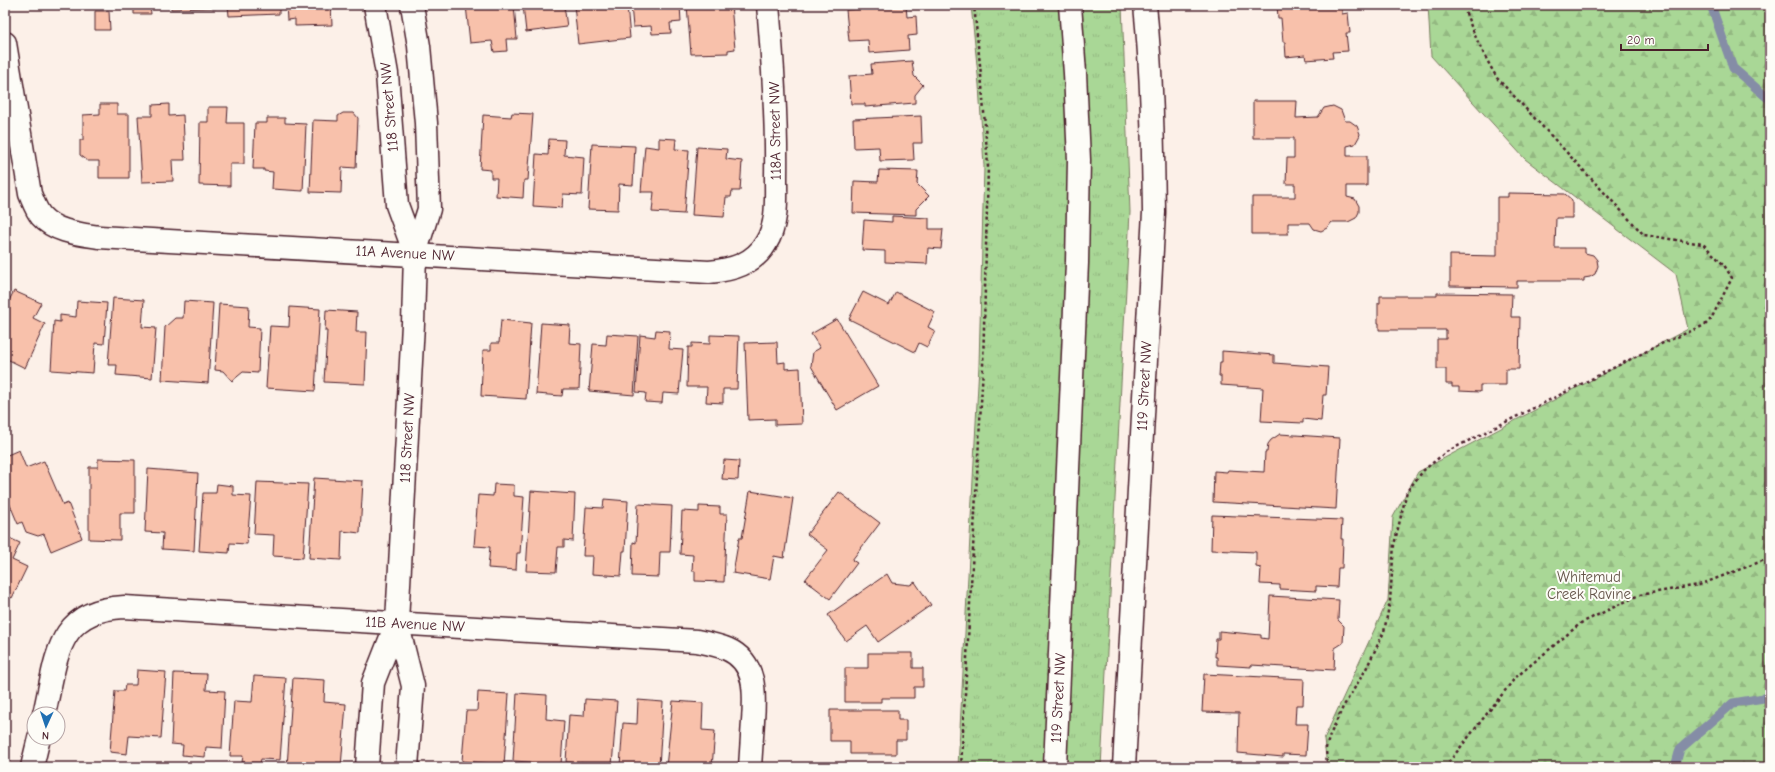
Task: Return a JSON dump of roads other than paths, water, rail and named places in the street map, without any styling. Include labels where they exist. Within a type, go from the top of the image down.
[{"type":"street","name":"118 Street NW","points":[[375,5],[387,74],[397,205],[415,254]]},
{"type":"street","name":"118 Street NW","points":[[407,767],[413,686],[397,622],[413,324],[415,254],[429,209],[426,123],[419,46],[412,5]]},
{"type":"street","name":"118A Street NW","points":[[758,254],[766,243],[772,228],[776,209],[775,108],[768,5]]},
{"type":"street","name":"119 Street NW","points":[[1055,767],[1077,264],[1079,160],[1070,5]]},
{"type":"street","name":"119 Street NW","points":[[1124,767],[1154,212],[1153,122],[1150,52],[1145,5]]},
{"type":"street","name":"11A Avenue NW","points":[[5,43],[15,94],[27,182],[35,206],[40,215],[48,223],[62,230],[99,237],[709,272],[734,268],[747,263],[758,254]]},
{"type":"street","name":"11B Avenue NW","points":[[46,706],[58,653],[64,637],[80,618],[93,612],[108,608],[124,607],[397,622],[697,641],[728,649],[739,656],[746,664],[751,674],[755,695],[750,767]]},
{"type":"street","name":"118 Street NW","points":[[367,767],[372,683],[397,622]]},
{"type":"street","points":[[32,767],[37,746]]},
{"type":"waterway","points":[[1711,5],[1733,68],[1770,100]]},
{"type":"waterway","points":[[1675,767],[1680,749],[1733,703],[1770,697]]},
{"type":"park label","name":"Whitemud Creek Ravine","points":[[1589,586]]}]
